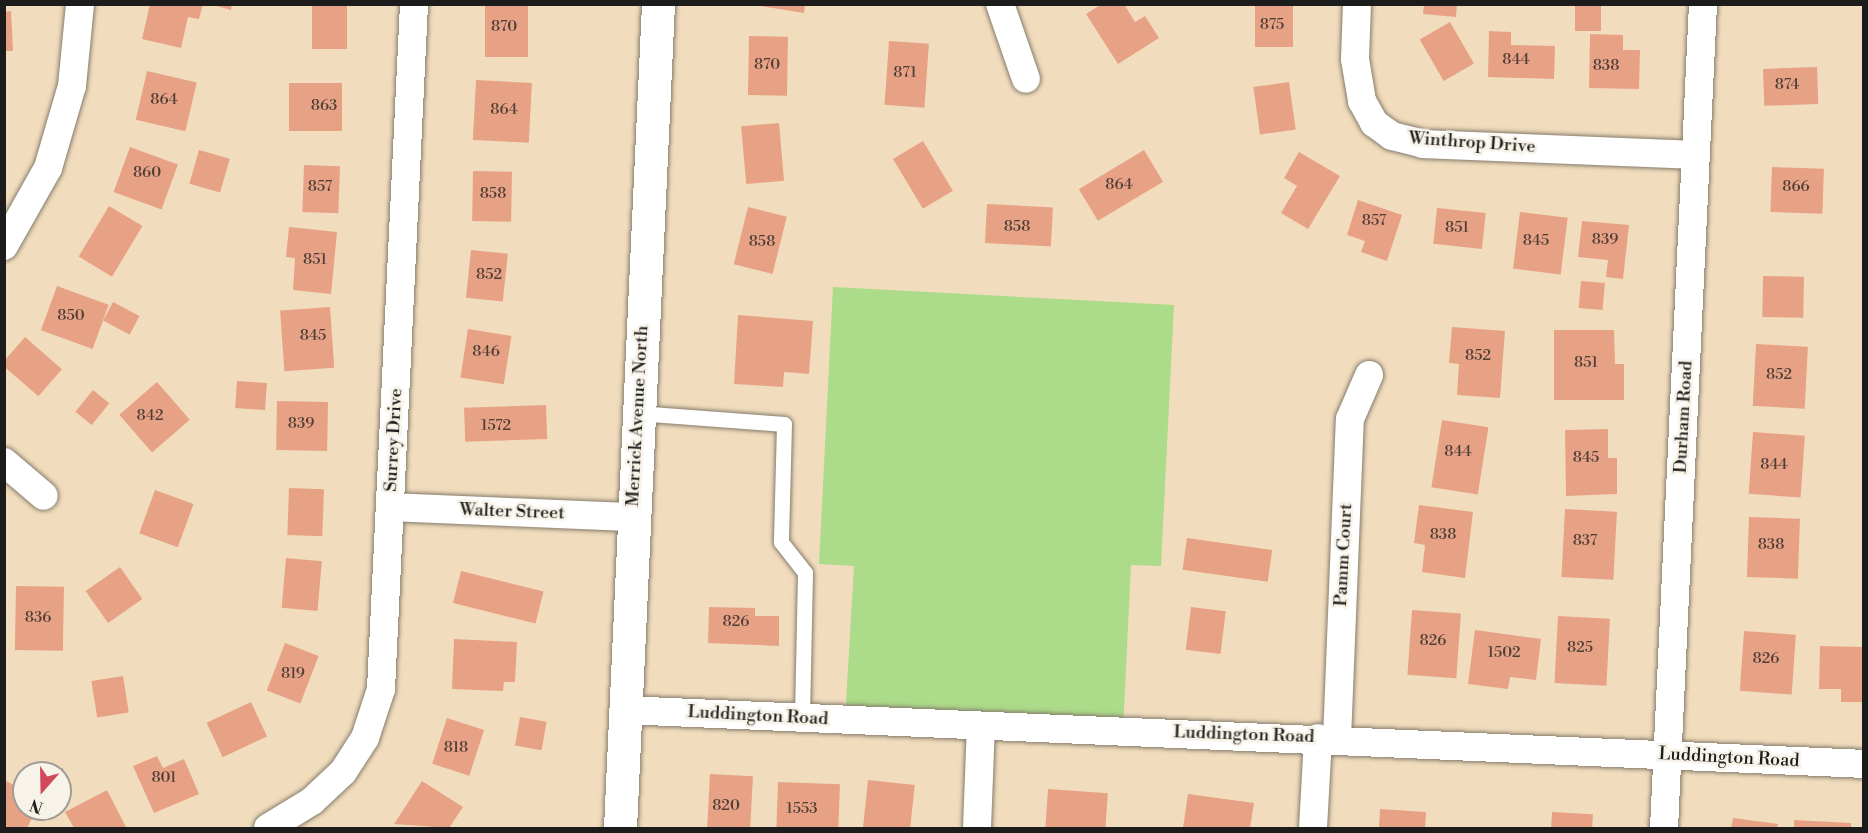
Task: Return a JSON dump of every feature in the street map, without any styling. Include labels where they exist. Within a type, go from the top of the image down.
[{"type":"main road","name":"Merrick Avenue North","points":[[620,828],[658,4]]},
{"type":"street","points":[[4,246],[48,168],[72,86],[80,4]]},
{"type":"street","name":"Surrey Drive","points":[[268,828],[312,801],[343,772],[365,738],[381,689],[414,4]]},
{"type":"street","points":[[1000,4],[1026,79]]},
{"type":"street","name":"Winthrop Drive","points":[[1358,4],[1355,59],[1362,101],[1374,123],[1392,136],[1423,144],[1696,155]]},
{"type":"street","name":"Durham Road","points":[[1664,828],[1703,4]]},
{"type":"street","name":"Pamm Court","points":[[1313,828],[1327,739],[1350,419],[1369,375]]},
{"type":"street","points":[[4,462],[44,496]]},
{"type":"street","name":"Walter Street","points":[[391,507],[633,517]]},
{"type":"street","name":"Luddington Road","points":[[624,710],[1863,764]]},
{"type":"street","points":[[976,828],[981,726]]},
{"type":"lane","points":[[638,413],[784,424],[781,542],[805,573],[802,718]]},
{"type":"green space","points":[[833,287],[1174,305],[1161,566],[1131,565],[1123,731],[845,719],[854,566],[819,564]]},
{"type":"building","points":[[150,4],[203,4],[199,19],[188,17],[181,48],[142,39]]},
{"type":"building","points":[[210,4],[232,4],[231,10]]},
{"type":"building","points":[[312,4],[347,4],[347,49],[312,49]]},
{"type":"building","points":[[485,4],[528,4],[528,57],[485,57]]},
{"type":"building","points":[[748,4],[805,4],[804,13]]},
{"type":"building","points":[[1102,4],[1124,4],[1135,22],[1145,16],[1159,38],[1118,64],[1086,14]]},
{"type":"building","points":[[1255,4],[1293,4],[1293,47],[1255,47]]},
{"type":"building","points":[[1424,4],[1457,4],[1456,17],[1423,14]]},
{"type":"building","points":[[1575,4],[1601,4],[1601,31],[1575,31]]},
{"type":"building","points":[[11,11],[13,51],[4,51],[4,12]]},
{"type":"building","points":[[1450,22],[1474,64],[1444,81],[1420,40]]},
{"type":"building","points":[[1489,31],[1511,32],[1511,45],[1555,46],[1554,79],[1488,77]]},
{"type":"building","points":[[1590,34],[1623,35],[1623,50],[1640,50],[1639,89],[1589,88]]},
{"type":"building","points":[[749,36],[788,37],[787,96],[748,95]]},
{"type":"building","points":[[889,41],[929,44],[924,108],[885,105]]},
{"type":"building","points":[[1817,67],[1818,104],[1764,106],[1763,69]]},
{"type":"building","points":[[147,71],[197,82],[185,131],[136,120]]},
{"type":"building","points":[[476,80],[532,83],[529,143],[473,140]]},
{"type":"building","points":[[1289,82],[1296,130],[1260,135],[1253,87]]},
{"type":"building","points":[[289,83],[342,83],[342,131],[289,131]]},
{"type":"building","points":[[779,123],[784,181],[746,184],[741,126]]},
{"type":"building","points":[[923,141],[953,191],[923,209],[893,159]]},
{"type":"building","points":[[130,147],[178,164],[162,210],[114,192]]},
{"type":"building","points":[[199,150],[230,159],[220,192],[189,184]]},
{"type":"building","points":[[1144,150],[1163,182],[1098,221],[1079,189]]},
{"type":"building","points":[[1299,152],[1340,176],[1308,229],[1281,213],[1297,186],[1284,178]]},
{"type":"building","points":[[304,165],[340,166],[338,213],[302,212]]},
{"type":"building","points":[[1772,167],[1824,169],[1822,214],[1770,212]]},
{"type":"building","points":[[473,171],[512,172],[511,222],[472,221]]},
{"type":"building","points":[[1358,200],[1402,215],[1387,261],[1361,252],[1365,241],[1347,235]]},
{"type":"building","points":[[987,204],[1053,207],[1051,246],[985,243]]},
{"type":"building","points":[[109,206],[142,226],[112,277],[79,257]]},
{"type":"building","points":[[748,207],[787,217],[773,274],[734,264]]},
{"type":"building","points":[[1437,208],[1486,213],[1482,249],[1433,244]]},
{"type":"building","points":[[1520,212],[1568,218],[1561,274],[1513,269]]},
{"type":"building","points":[[1582,221],[1629,225],[1623,279],[1606,277],[1608,260],[1578,257]]},
{"type":"building","points":[[289,227],[337,232],[331,294],[293,290],[295,258],[286,257]]},
{"type":"building","points":[[471,250],[508,254],[503,302],[466,298]]},
{"type":"building","points":[[1763,276],[1804,277],[1803,318],[1762,317]]},
{"type":"building","points":[[1581,281],[1605,283],[1603,310],[1579,308]]},
{"type":"building","points":[[57,286],[109,305],[93,349],[41,330]]},
{"type":"building","points":[[113,302],[139,316],[130,335],[103,321]]},
{"type":"building","points":[[330,307],[334,368],[284,371],[280,310]]},
{"type":"building","points":[[738,315],[813,321],[809,374],[784,372],[783,387],[734,384]]},
{"type":"building","points":[[1452,327],[1505,331],[1500,398],[1457,395],[1459,364],[1449,363]]},
{"type":"building","points":[[468,329],[511,336],[504,384],[460,377]]},
{"type":"building","points":[[1554,330],[1614,330],[1615,364],[1624,364],[1624,400],[1554,400]]},
{"type":"building","points":[[25,337],[62,369],[38,396],[4,366],[4,361]]},
{"type":"building","points":[[1756,344],[1808,347],[1805,409],[1753,406]]},
{"type":"building","points":[[237,381],[267,383],[265,410],[235,408]]},
{"type":"building","points":[[157,382],[190,420],[152,453],[119,415]]},
{"type":"building","points":[[93,390],[109,403],[92,425],[75,412]]},
{"type":"building","points":[[277,401],[328,402],[327,451],[276,450]]},
{"type":"building","points":[[546,405],[547,439],[465,442],[464,408]]},
{"type":"building","points":[[1442,420],[1488,427],[1478,495],[1431,487]]},
{"type":"building","points":[[1608,429],[1608,458],[1617,458],[1617,494],[1566,496],[1565,430]]},
{"type":"building","points":[[1753,432],[1805,436],[1801,497],[1749,494]]},
{"type":"building","points":[[289,488],[324,489],[322,536],[287,535]]},
{"type":"building","points":[[155,490],[194,504],[178,547],[139,533]]},
{"type":"building","points":[[1419,505],[1473,512],[1465,578],[1422,572],[1425,545],[1414,543]]},
{"type":"building","points":[[1565,509],[1617,512],[1613,580],[1561,577]]},
{"type":"building","points":[[1749,517],[1800,519],[1798,579],[1747,577]]},
{"type":"building","points":[[1187,538],[1272,550],[1268,582],[1183,570]]},
{"type":"building","points":[[286,558],[322,561],[318,611],[282,608]]},
{"type":"building","points":[[120,567],[142,599],[108,623],[86,591]]},
{"type":"building","points":[[461,571],[543,592],[535,624],[453,603]]},
{"type":"building","points":[[16,586],[64,587],[63,651],[15,650]]},
{"type":"building","points":[[709,607],[755,608],[755,616],[779,616],[779,646],[708,643]]},
{"type":"building","points":[[1191,607],[1226,611],[1220,654],[1186,650]]},
{"type":"building","points":[[1412,610],[1461,613],[1456,678],[1407,675]]},
{"type":"building","points":[[1558,616],[1610,619],[1606,686],[1554,683]]},
{"type":"building","points":[[1475,630],[1541,639],[1536,680],[1510,677],[1508,689],[1468,684]]},
{"type":"building","points":[[1744,631],[1796,635],[1792,694],[1740,691]]},
{"type":"building","points":[[454,639],[517,642],[515,682],[504,682],[503,691],[452,689]]},
{"type":"building","points":[[285,643],[319,656],[300,704],[267,691]]},
{"type":"building","points":[[1820,646],[1864,647],[1864,702],[1841,702],[1841,689],[1819,689]]},
{"type":"building","points":[[123,676],[129,713],[97,718],[91,681]]},
{"type":"building","points":[[251,702],[267,736],[223,757],[207,723]]},
{"type":"building","points":[[520,717],[547,722],[542,750],[515,746]]},
{"type":"building","points":[[447,718],[484,730],[469,776],[432,764]]},
{"type":"building","points":[[157,756],[163,768],[184,759],[199,794],[154,813],[133,766]]},
{"type":"building","points":[[710,774],[753,776],[750,828],[707,828]]},
{"type":"building","points":[[4,780],[12,784],[12,821],[30,821],[27,828],[4,828]]},
{"type":"building","points":[[868,780],[915,785],[910,828],[863,828]]},
{"type":"building","points":[[422,781],[463,807],[449,828],[394,824]]},
{"type":"building","points":[[778,782],[840,784],[838,828],[776,828]]},
{"type":"building","points":[[1048,789],[1108,793],[1105,828],[1045,828]]},
{"type":"building","points":[[107,790],[126,827],[74,828],[70,821],[72,821],[72,808]]},
{"type":"building","points":[[1188,794],[1254,803],[1250,828],[1183,828]]},
{"type":"building","points":[[1380,809],[1426,812],[1425,828],[1379,828]]},
{"type":"building","points":[[1552,812],[1593,814],[1592,828],[1551,828]]},
{"type":"building","points":[[1733,818],[1778,824],[1777,828],[1731,828]]},
{"type":"building","points":[[1794,820],[1851,823],[1851,828],[1794,828]]}]
